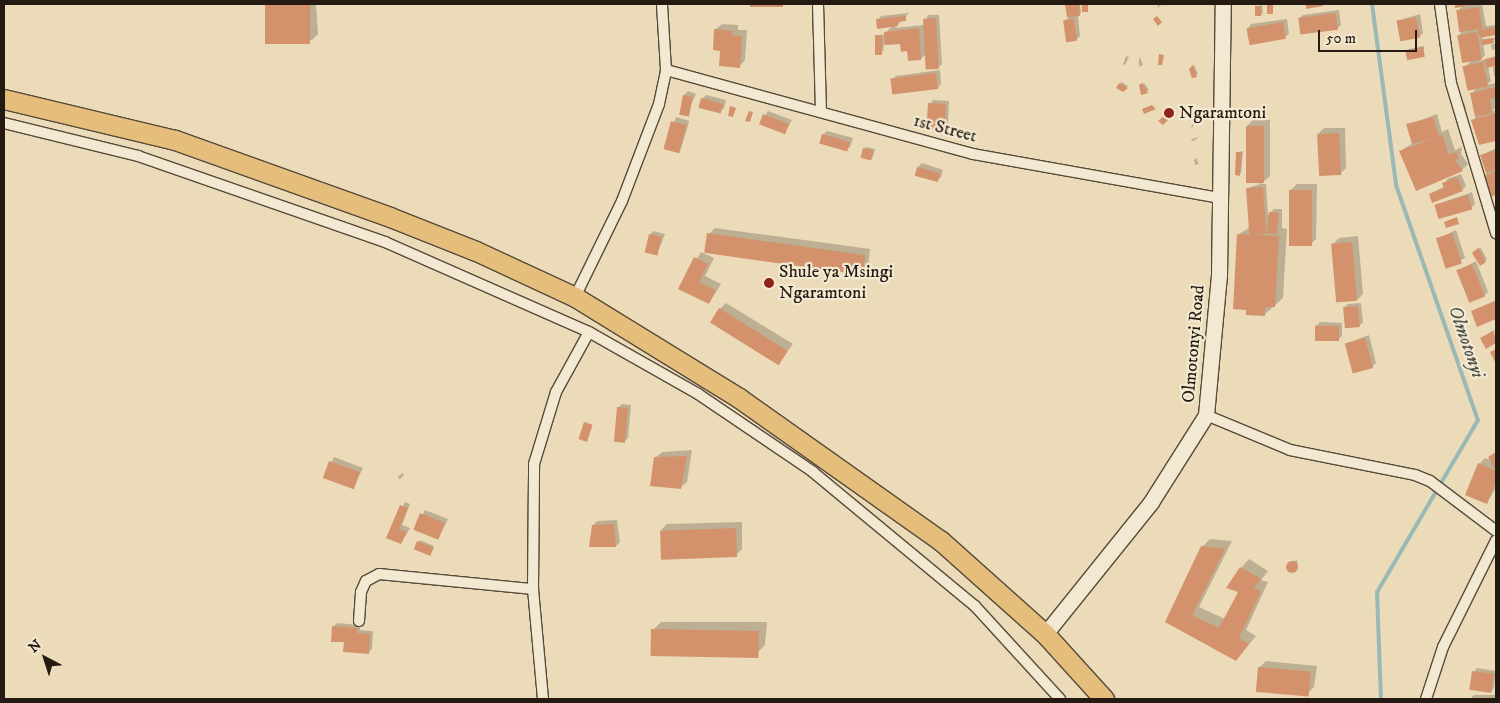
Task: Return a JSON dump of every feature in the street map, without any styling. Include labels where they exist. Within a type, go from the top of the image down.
[{"type":"highway","points":[[4,99],[175,140],[390,217],[476,251],[574,297],[739,398],[933,535],[1046,634],[1104,699]]},
{"type":"street","points":[[574,297],[622,201],[659,104],[666,70],[662,4]]},
{"type":"street","points":[[818,4],[821,112]]},
{"type":"street","name":"Olmotonyi Road","points":[[1046,634],[1151,502],[1206,415],[1219,275],[1223,4]]},
{"type":"street","points":[[1440,4],[1451,83],[1496,233]]},
{"type":"street","name":"1st Street","points":[[666,70],[973,154],[1221,198]]},
{"type":"street","points":[[4,123],[138,156],[385,242],[589,332],[698,394],[813,472],[974,606],[1060,699]]},
{"type":"street","points":[[543,699],[533,589],[534,464],[556,392],[589,332]]},
{"type":"street","points":[[1206,415],[1290,450],[1406,472],[1430,481],[1453,496],[1496,531]]},
{"type":"street","points":[[1426,699],[1443,647],[1496,540]]},
{"type":"street","points":[[359,621],[361,592],[366,581],[379,574],[533,589]]},
{"type":"building","points":[[265,4],[310,4],[310,44],[265,44]]},
{"type":"building","points":[[750,4],[783,4],[783,7],[750,7]]},
{"type":"building","points":[[1065,4],[1079,4],[1080,16],[1067,17]]},
{"type":"building","points":[[1082,4],[1088,4],[1088,12],[1082,12]]},
{"type":"building","points":[[1267,4],[1273,4],[1273,14],[1267,14]]},
{"type":"building","points":[[1306,4],[1323,4],[1323,6],[1306,9]]},
{"type":"building","points":[[1455,4],[1472,4],[1472,5],[1455,8]]},
{"type":"building","points":[[1255,6],[1261,6],[1261,16],[1255,16]]},
{"type":"building","points":[[1479,7],[1482,29],[1459,32],[1456,10]]},
{"type":"building","points":[[1336,13],[1338,30],[1300,35],[1298,18]]},
{"type":"building","points":[[906,16],[906,21],[898,22],[898,26],[877,29],[876,19]]},
{"type":"building","points":[[1157,16],[1162,22],[1158,26],[1153,19]]},
{"type":"building","points":[[1416,17],[1420,38],[1400,41],[1396,21]]},
{"type":"building","points":[[936,18],[939,69],[926,70],[923,19]]},
{"type":"building","points":[[1074,19],[1077,41],[1066,42],[1063,21]]},
{"type":"building","points":[[1283,22],[1286,39],[1250,45],[1247,28]]},
{"type":"building","points":[[1496,27],[1496,35],[1480,38],[1478,30]]},
{"type":"building","points":[[919,28],[921,60],[908,61],[907,51],[901,52],[900,44],[885,45],[884,32]]},
{"type":"building","points":[[714,29],[733,31],[732,35],[742,36],[740,68],[719,66],[720,51],[713,50]]},
{"type":"building","points":[[1477,32],[1482,60],[1462,63],[1457,35]]},
{"type":"building","points":[[875,35],[882,35],[882,55],[875,55]]},
{"type":"building","points":[[1493,38],[1494,43],[1482,45],[1481,40]]},
{"type":"building","points":[[1423,47],[1425,57],[1407,60],[1405,50]]},
{"type":"building","points":[[1159,54],[1164,55],[1162,65],[1158,65]]},
{"type":"building","points":[[1496,57],[1496,66],[1486,68],[1485,59]]},
{"type":"building","points":[[1483,62],[1488,86],[1468,91],[1462,66]]},
{"type":"building","points":[[1193,65],[1197,77],[1192,78],[1189,69]]},
{"type":"building","points":[[936,73],[938,89],[892,94],[890,79]]},
{"type":"building","points":[[1119,83],[1128,88],[1123,92],[1116,88]]},
{"type":"building","points":[[1142,83],[1148,93],[1141,95],[1139,85]]},
{"type":"building","points":[[1496,87],[1496,98],[1490,99],[1492,113],[1475,117],[1470,93]]},
{"type":"building","points":[[683,95],[693,97],[689,117],[679,115]]},
{"type":"building","points":[[701,98],[723,104],[721,114],[698,108]]},
{"type":"building","points":[[928,103],[946,104],[945,130],[927,129]]},
{"type":"building","points":[[1152,105],[1156,109],[1144,114],[1142,109]]},
{"type":"building","points":[[730,106],[736,108],[733,117],[728,116]]},
{"type":"building","points":[[749,111],[753,112],[750,122],[745,121]]},
{"type":"building","points":[[1496,113],[1496,141],[1479,145],[1471,120]]},
{"type":"building","points":[[763,114],[789,124],[785,134],[759,124]]},
{"type":"building","points":[[1166,114],[1170,118],[1163,125],[1158,121]]},
{"type":"building","points":[[1433,117],[1439,136],[1442,135],[1449,155],[1456,152],[1459,158],[1455,160],[1463,171],[1416,191],[1399,151],[1434,138],[1412,144],[1406,124]]},
{"type":"building","points":[[671,121],[686,125],[679,153],[663,149]]},
{"type":"building","points":[[1246,126],[1264,126],[1264,183],[1246,183]]},
{"type":"building","points":[[1339,133],[1341,175],[1319,176],[1317,134]]},
{"type":"building","points":[[822,134],[850,142],[847,152],[819,144]]},
{"type":"building","points":[[863,148],[874,151],[871,161],[860,158]]},
{"type":"building","points":[[1496,150],[1496,169],[1486,173],[1480,155]]},
{"type":"building","points":[[1236,152],[1242,152],[1240,176],[1235,175]]},
{"type":"building","points":[[917,167],[940,173],[938,182],[915,176]]},
{"type":"building","points":[[1496,171],[1496,195],[1490,197],[1482,176]]},
{"type":"building","points":[[1457,177],[1463,191],[1432,203],[1429,194],[1444,188],[1442,183]]},
{"type":"building","points":[[1263,187],[1266,234],[1249,235],[1246,188]]},
{"type":"building","points":[[1289,190],[1312,190],[1312,246],[1289,246]]},
{"type":"building","points":[[1468,195],[1472,209],[1438,219],[1434,205]]},
{"type":"building","points":[[1269,212],[1279,213],[1277,234],[1267,233]]},
{"type":"building","points":[[1457,217],[1459,224],[1446,228],[1444,222]]},
{"type":"building","points":[[707,233],[865,255],[863,275],[704,253]]},
{"type":"building","points":[[1452,233],[1462,263],[1446,269],[1436,238]]},
{"type":"building","points":[[649,234],[662,237],[657,255],[645,253]]},
{"type":"building","points":[[1237,234],[1279,236],[1275,307],[1265,307],[1265,316],[1246,315],[1246,310],[1233,309]]},
{"type":"building","points":[[1352,242],[1357,301],[1336,303],[1331,244]]},
{"type":"building","points":[[1478,248],[1486,262],[1480,266],[1472,253]]},
{"type":"building","points":[[694,257],[708,264],[699,282],[716,290],[709,304],[678,289]]},
{"type":"building","points":[[1472,264],[1485,296],[1469,303],[1456,270]]},
{"type":"building","points":[[1496,301],[1496,319],[1477,327],[1471,311]]},
{"type":"building","points":[[1358,306],[1360,327],[1345,328],[1343,307]]},
{"type":"building","points":[[719,308],[788,351],[779,365],[710,322]]},
{"type":"building","points":[[1315,326],[1339,326],[1339,341],[1315,341]]},
{"type":"building","points":[[1493,331],[1496,343],[1486,349],[1480,338]]},
{"type":"building","points":[[1365,338],[1373,368],[1353,373],[1345,343]]},
{"type":"building","points":[[1496,349],[1496,364],[1490,352]]},
{"type":"building","points":[[617,407],[628,408],[625,443],[614,442]]},
{"type":"building","points":[[584,422],[593,425],[587,442],[578,439]]},
{"type":"building","points":[[1496,452],[1496,470],[1488,457]]},
{"type":"building","points":[[687,456],[681,489],[650,486],[654,457]]},
{"type":"building","points":[[329,461],[360,472],[354,489],[323,478]]},
{"type":"building","points":[[1478,463],[1496,471],[1496,481],[1487,504],[1465,495]]},
{"type":"building","points":[[400,505],[408,508],[399,529],[407,532],[401,544],[386,538]]},
{"type":"building","points":[[420,513],[445,523],[438,540],[413,530]]},
{"type":"building","points":[[614,524],[616,547],[589,547],[592,525]]},
{"type":"building","points":[[736,528],[737,557],[661,560],[660,531]]},
{"type":"building","points":[[417,541],[434,548],[430,556],[414,549]]},
{"type":"building","points":[[1201,546],[1225,549],[1192,615],[1219,628],[1238,592],[1226,588],[1240,567],[1261,579],[1254,588],[1261,591],[1239,638],[1249,644],[1236,661],[1165,622]]},
{"type":"building","points":[[1290,561],[1294,561],[1298,567],[1294,573],[1290,573],[1286,569],[1286,565]]},
{"type":"building","points":[[332,626],[357,628],[357,633],[370,634],[369,654],[343,652],[344,642],[331,642]]},
{"type":"building","points":[[651,629],[759,631],[759,658],[651,656]]},
{"type":"building","points":[[1258,667],[1311,672],[1309,697],[1256,692]]},
{"type":"building","points":[[1472,671],[1494,674],[1491,693],[1469,690]]},
{"type":"waterway","name":"Olmotonyi","points":[[1372,4],[1396,185],[1478,420],[1377,592],[1381,699]]},
{"type":"place","name":"Ngaramtoni","points":[[1169,113]]},
{"type":"place","name":"Shule ya Msingi Ngaramtoni","points":[[769,283]]}]
